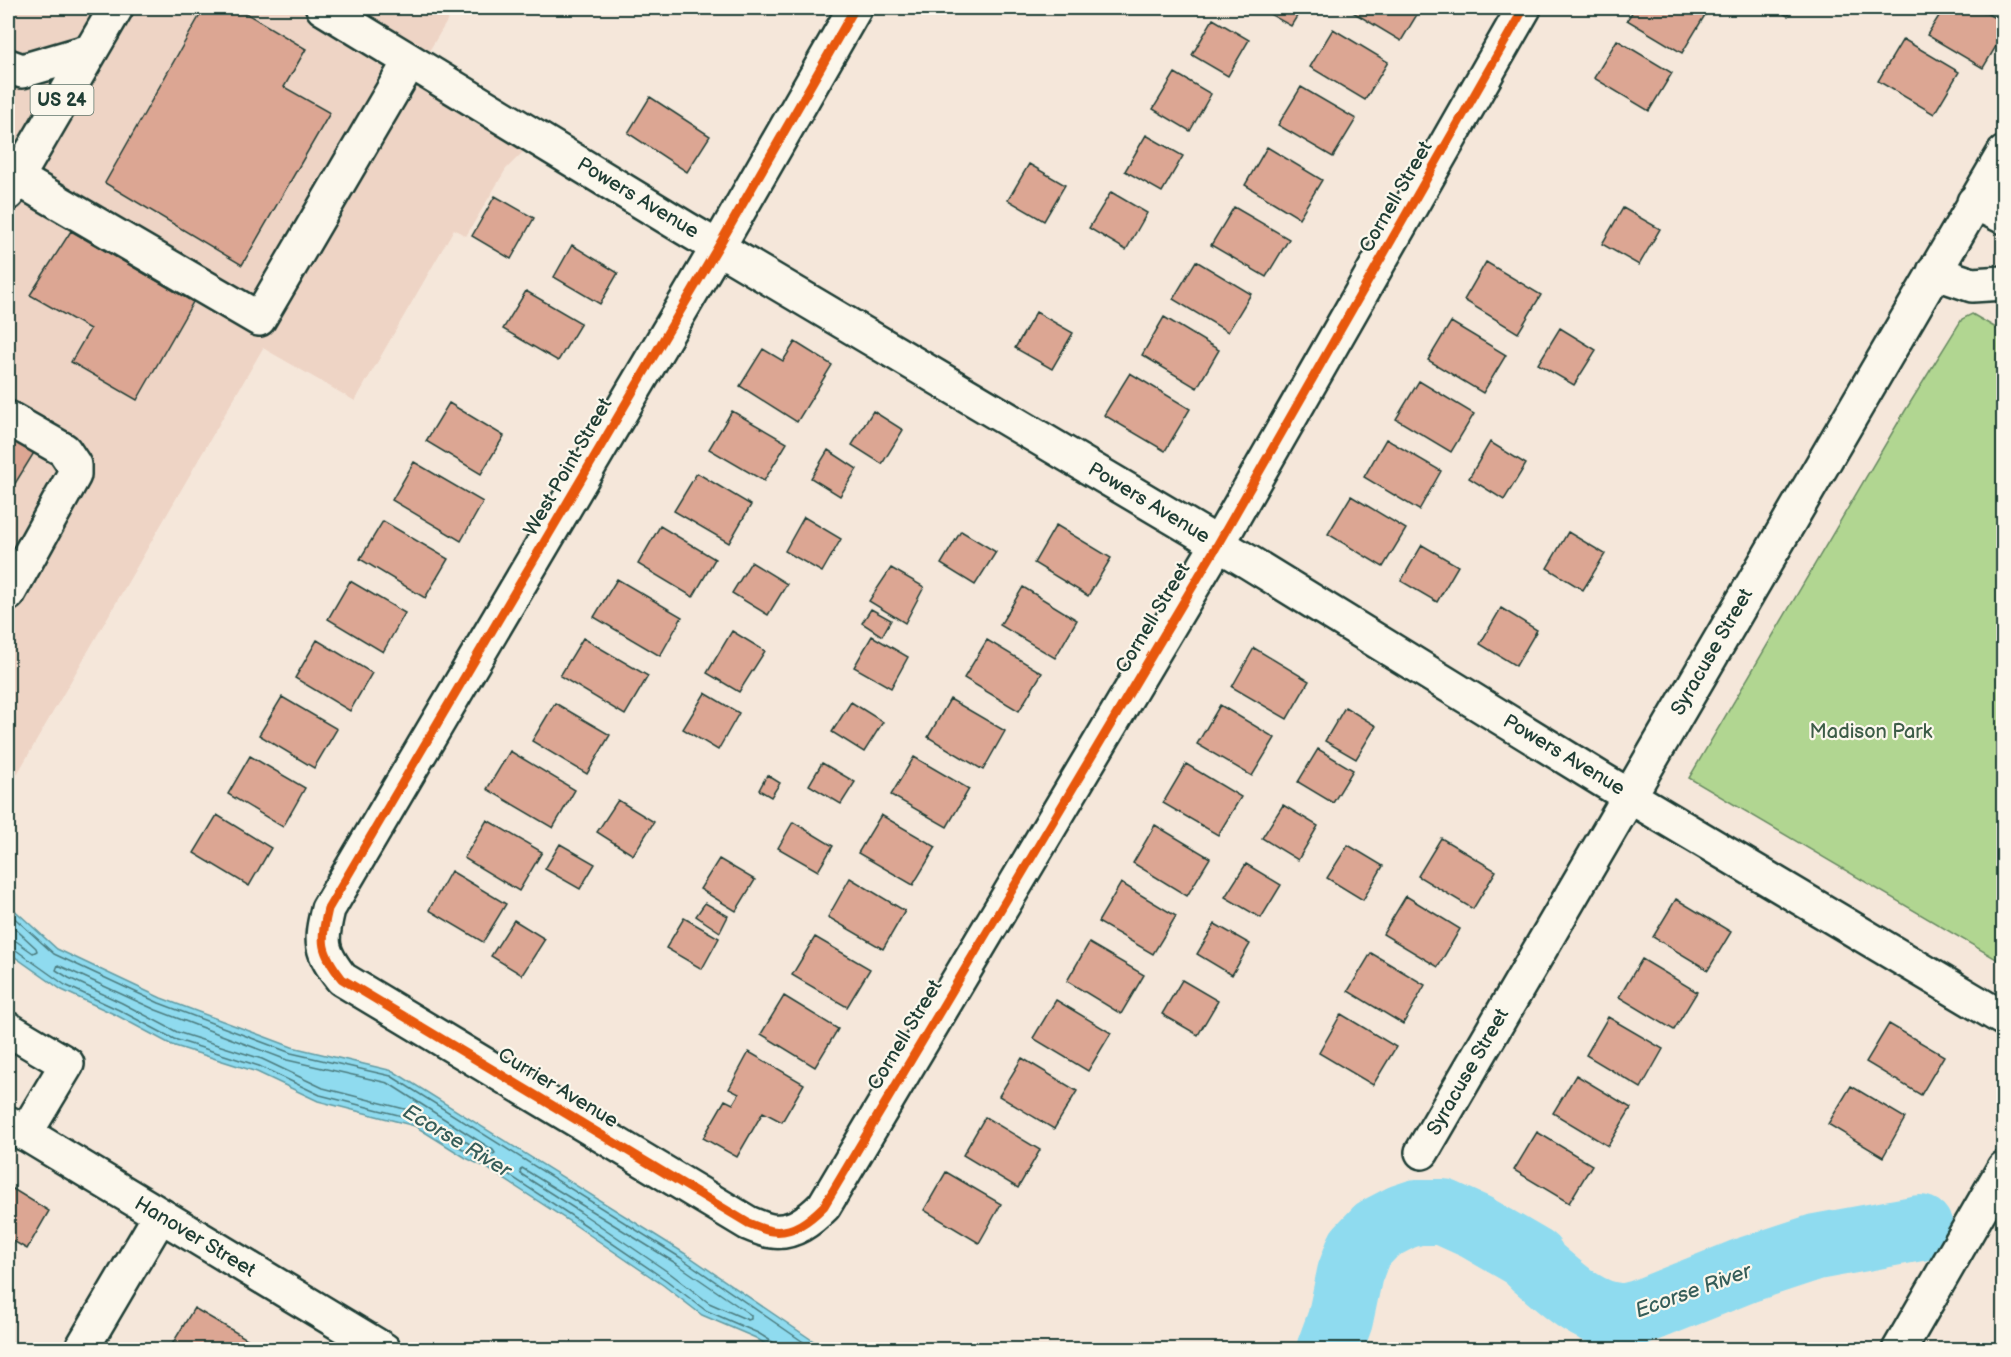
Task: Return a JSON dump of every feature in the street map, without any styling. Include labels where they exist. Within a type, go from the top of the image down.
[{"type":"street","name":"US 24","points":[[12,185],[116,8]]},
{"type":"street","name":"Powers Avenue","points":[[323,8],[718,247],[1218,544],[1629,795],[2004,1019]]},
{"type":"street","name":"West Point Street","points":[[324,947],[322,936],[328,909],[718,247],[855,8]]},
{"type":"street","name":"Cornell Street","points":[[792,1229],[809,1221],[824,1206],[1218,544],[1524,8]]},
{"type":"street","points":[[8,66],[22,71],[90,51]]},
{"type":"street","points":[[12,185],[259,320],[410,61]]},
{"type":"street","name":"Syracuse Street","points":[[1422,1152],[2004,153]]},
{"type":"street","points":[[1974,202],[2004,217]]},
{"type":"street","points":[[1934,272],[1972,285],[2004,284]]},
{"type":"street","points":[[8,418],[64,450],[74,465],[74,475],[8,594]]},
{"type":"street","name":"Currier Avenue","points":[[324,947],[327,959],[342,979],[748,1223],[772,1231],[792,1229]]},
{"type":"street","points":[[8,1029],[67,1065],[16,1129]]},
{"type":"street","name":"Hanover Street","points":[[16,1129],[384,1350]]},
{"type":"street","points":[[1899,1350],[1997,1178]]},
{"type":"street","points":[[81,1350],[160,1216]]},
{"type":"shaded area","points":[[8,8],[455,8],[420,66],[538,137],[506,169],[466,236],[454,229],[355,401],[263,348],[8,790]]},
{"type":"green space","name":"Madison Park","points":[[1972,314],[2003,332],[2003,963],[1689,778],[1905,411],[1962,319]]},
{"type":"water","points":[[8,904],[57,949],[161,998],[292,1047],[393,1071],[684,1253],[825,1349],[773,1349],[756,1338],[702,1315],[663,1285],[572,1223],[487,1168],[466,1158],[415,1126],[318,1101],[257,1072],[172,1045],[62,990],[8,952]]},
{"type":"building","points":[[204,8],[237,8],[306,49],[284,87],[330,113],[242,265],[105,183]]},
{"type":"building","points":[[1259,8],[1302,8],[1291,26]]},
{"type":"building","points":[[1346,8],[1421,8],[1401,41]]},
{"type":"building","points":[[1635,8],[1692,8],[1705,15],[1682,53],[1627,20]]},
{"type":"building","points":[[1773,8],[1794,8],[1788,16]]},
{"type":"building","points":[[1944,8],[1977,8],[2004,23],[2004,33],[1983,68],[1927,35]]},
{"type":"building","points":[[1213,19],[1249,40],[1228,76],[1192,55]]},
{"type":"building","points":[[1333,29],[1388,62],[1365,100],[1310,67]]},
{"type":"building","points":[[1903,39],[1959,72],[1934,114],[1878,81]]},
{"type":"building","points":[[1617,40],[1672,73],[1649,111],[1594,78]]},
{"type":"building","points":[[1175,73],[1211,94],[1190,131],[1153,109]]},
{"type":"building","points":[[1301,87],[1356,119],[1333,157],[1278,125]]},
{"type":"building","points":[[650,97],[710,136],[687,172],[628,133]]},
{"type":"building","points":[[1146,135],[1183,156],[1162,192],[1125,171]]},
{"type":"building","points":[[1267,147],[1322,180],[1299,218],[1245,185]]},
{"type":"building","points":[[1029,164],[1065,185],[1044,221],[1008,200]]},
{"type":"building","points":[[1111,192],[1147,213],[1126,250],[1089,228]]},
{"type":"building","points":[[495,196],[534,218],[511,259],[472,236]]},
{"type":"building","points":[[1234,207],[1289,239],[1266,277],[1211,245]]},
{"type":"building","points":[[1623,208],[1660,229],[1639,265],[1602,244]]},
{"type":"building","points":[[71,231],[193,302],[137,400],[71,362],[90,329],[30,295]]},
{"type":"building","points":[[572,245],[618,273],[600,304],[554,277]]},
{"type":"building","points":[[1196,261],[1251,294],[1228,332],[1173,299]]},
{"type":"building","points":[[1486,262],[1541,295],[1518,333],[1464,300]]},
{"type":"building","points":[[526,291],[581,323],[558,361],[503,329]]},
{"type":"building","points":[[1036,312],[1073,333],[1052,369],[1015,348]]},
{"type":"building","points":[[1164,317],[1219,350],[1197,388],[1142,355]]},
{"type":"building","points":[[1451,322],[1506,355],[1483,393],[1428,360]]},
{"type":"building","points":[[1560,328],[1596,350],[1574,385],[1538,364]]},
{"type":"building","points":[[795,342],[832,365],[797,422],[740,386],[763,349],[783,361]]},
{"type":"building","points":[[1130,373],[1190,409],[1165,451],[1104,415]]},
{"type":"building","points":[[1419,381],[1474,414],[1451,452],[1396,419]]},
{"type":"building","points":[[449,403],[504,436],[481,474],[426,441]]},
{"type":"building","points":[[732,411],[787,443],[764,481],[709,449]]},
{"type":"building","points":[[873,411],[903,430],[882,464],[852,445]]},
{"type":"building","points":[[8,434],[35,451],[8,495]]},
{"type":"building","points":[[1386,439],[1441,471],[1419,510],[1364,477]]},
{"type":"building","points":[[1490,442],[1526,464],[1504,500],[1469,478]]},
{"type":"building","points":[[828,450],[857,469],[840,496],[811,478]]},
{"type":"building","points":[[414,462],[483,502],[461,541],[392,500]]},
{"type":"building","points":[[697,473],[751,505],[729,543],[674,511]]},
{"type":"building","points":[[1351,496],[1406,529],[1383,567],[1328,534]]},
{"type":"building","points":[[804,517],[841,539],[822,572],[785,551]]},
{"type":"building","points":[[383,521],[448,559],[425,598],[360,559]]},
{"type":"building","points":[[1056,525],[1111,558],[1088,596],[1034,563]]},
{"type":"building","points":[[660,526],[715,559],[693,597],[638,564]]},
{"type":"building","points":[[961,531],[996,552],[975,585],[941,564]]},
{"type":"building","points":[[1568,532],[1605,554],[1583,590],[1547,568]]},
{"type":"building","points":[[1422,545],[1458,566],[1437,602],[1401,581]]},
{"type":"building","points":[[751,562],[787,584],[768,615],[732,593]]},
{"type":"building","points":[[891,568],[924,587],[905,623],[869,601]]},
{"type":"building","points":[[617,579],[682,617],[660,656],[594,617]]},
{"type":"building","points":[[350,581],[405,613],[383,652],[328,619]]},
{"type":"building","points":[[1023,587],[1077,620],[1055,658],[1000,625]]},
{"type":"building","points":[[1501,608],[1537,630],[1516,666],[1480,644]]},
{"type":"building","points":[[871,609],[891,620],[882,636],[862,623]]},
{"type":"building","points":[[732,631],[765,651],[739,692],[707,673]]},
{"type":"building","points":[[872,636],[908,657],[891,688],[854,667]]},
{"type":"building","points":[[583,638],[648,676],[625,715],[560,676]]},
{"type":"building","points":[[317,640],[372,673],[350,711],[295,678]]},
{"type":"building","points":[[987,640],[1042,673],[1019,711],[964,678]]},
{"type":"building","points":[[1254,648],[1309,681],[1287,719],[1232,687]]},
{"type":"building","points":[[705,693],[739,713],[718,750],[683,729]]},
{"type":"building","points":[[282,697],[337,729],[314,768],[259,735]]},
{"type":"building","points":[[950,699],[1005,731],[983,770],[928,737]]},
{"type":"building","points":[[851,702],[883,722],[864,752],[832,732]]},
{"type":"building","points":[[555,703],[610,735],[587,774],[532,741]]},
{"type":"building","points":[[1220,705],[1275,738],[1252,776],[1197,744]]},
{"type":"building","points":[[1345,707],[1376,726],[1356,759],[1325,741]]},
{"type":"building","points":[[1318,749],[1353,770],[1333,803],[1298,782]]},
{"type":"building","points":[[510,751],[575,790],[553,828],[487,789]]},
{"type":"building","points":[[250,756],[305,788],[283,827],[228,794]]},
{"type":"building","points":[[914,757],[969,789],[947,827],[891,795]]},
{"type":"building","points":[[822,763],[855,782],[841,804],[809,785]]},
{"type":"building","points":[[1186,764],[1241,797],[1218,835],[1163,803]]},
{"type":"building","points":[[767,775],[780,783],[771,797],[759,790]]},
{"type":"building","points":[[618,800],[654,822],[633,855],[597,832]]},
{"type":"building","points":[[1283,805],[1318,826],[1298,860],[1262,838]]},
{"type":"building","points":[[217,815],[271,848],[249,886],[194,853]]},
{"type":"building","points":[[881,815],[936,847],[913,885],[858,853]]},
{"type":"building","points":[[487,820],[542,852],[519,891],[464,858]]},
{"type":"building","points":[[793,822],[833,846],[818,871],[778,848]]},
{"type":"building","points":[[1155,825],[1210,858],[1187,896],[1133,863]]},
{"type":"building","points":[[1441,838],[1496,871],[1473,909],[1418,876]]},
{"type":"building","points":[[560,844],[595,864],[580,889],[545,869]]},
{"type":"building","points":[[1348,845],[1383,866],[1363,900],[1327,878]]},
{"type":"building","points":[[719,859],[755,880],[736,911],[700,889]]},
{"type":"building","points":[[1246,864],[1281,885],[1261,918],[1225,897]]},
{"type":"building","points":[[451,871],[506,904],[483,942],[429,910]]},
{"type":"building","points":[[850,878],[905,911],[883,949],[828,917]]},
{"type":"building","points":[[1121,883],[1176,916],[1153,954],[1098,922]]},
{"type":"building","points":[[1406,896],[1460,929],[1438,967],[1383,934]]},
{"type":"building","points":[[1676,899],[1731,932],[1708,970],[1653,937]]},
{"type":"building","points":[[705,903],[728,916],[720,932],[696,916]]},
{"type":"building","points":[[684,918],[719,938],[702,969],[666,948]]},
{"type":"building","points":[[514,920],[545,939],[522,975],[491,956]]},
{"type":"building","points":[[1215,924],[1250,944],[1232,975],[1197,954]]},
{"type":"building","points":[[815,937],[870,969],[847,1007],[792,975]]},
{"type":"building","points":[[1089,943],[1144,975],[1121,1014],[1067,981]]},
{"type":"building","points":[[1371,953],[1425,985],[1403,1024],[1348,991]]},
{"type":"building","points":[[1642,959],[1697,992],[1674,1030],[1619,997]]},
{"type":"building","points":[[1182,980],[1218,1001],[1198,1035],[1162,1014]]},
{"type":"building","points":[[784,996],[838,1029],[815,1067],[761,1034]]},
{"type":"building","points":[[1056,1000],[1111,1033],[1088,1071],[1033,1038]]},
{"type":"building","points":[[1341,1014],[1396,1047],[1373,1085],[1319,1053]]},
{"type":"building","points":[[1608,1017],[1663,1049],[1641,1088],[1586,1055]]},
{"type":"building","points":[[1889,1024],[1944,1056],[1921,1095],[1866,1062]]},
{"type":"building","points":[[749,1052],[804,1084],[782,1122],[763,1112],[737,1157],[703,1138],[725,1100],[733,1104],[739,1094],[729,1089]]},
{"type":"building","points":[[1022,1058],[1077,1091],[1054,1129],[999,1096]]},
{"type":"building","points":[[1576,1075],[1631,1108],[1608,1146],[1553,1113]]},
{"type":"building","points":[[1851,1086],[1905,1118],[1883,1157],[1828,1124]]},
{"type":"building","points":[[985,1117],[1040,1150],[1018,1188],[963,1155]]},
{"type":"building","points":[[1537,1132],[1592,1165],[1569,1203],[1514,1170]]},
{"type":"building","points":[[946,1172],[1001,1204],[979,1243],[924,1210]]},
{"type":"building","points":[[8,1186],[49,1211],[27,1249],[8,1238]]},
{"type":"building","points":[[8,1277],[15,1282],[8,1294]]},
{"type":"building","points":[[194,1308],[249,1340],[243,1350],[177,1350],[171,1346]]},
{"type":"waterway","name":"Ecorse River","points":[[1329,1350],[1340,1320],[1350,1273],[1359,1249],[1377,1230],[1417,1212],[1443,1212],[1476,1227],[1533,1260],[1533,1264],[1584,1304],[1608,1314],[1622,1316],[1639,1313],[1746,1270],[1816,1247],[1920,1228]]},
{"type":"cycle path","points":[[855,8],[718,247],[328,909],[323,938],[329,961],[342,979],[748,1223],[772,1231],[794,1228],[807,1221],[824,1206],[1218,544],[1524,8]]}]
